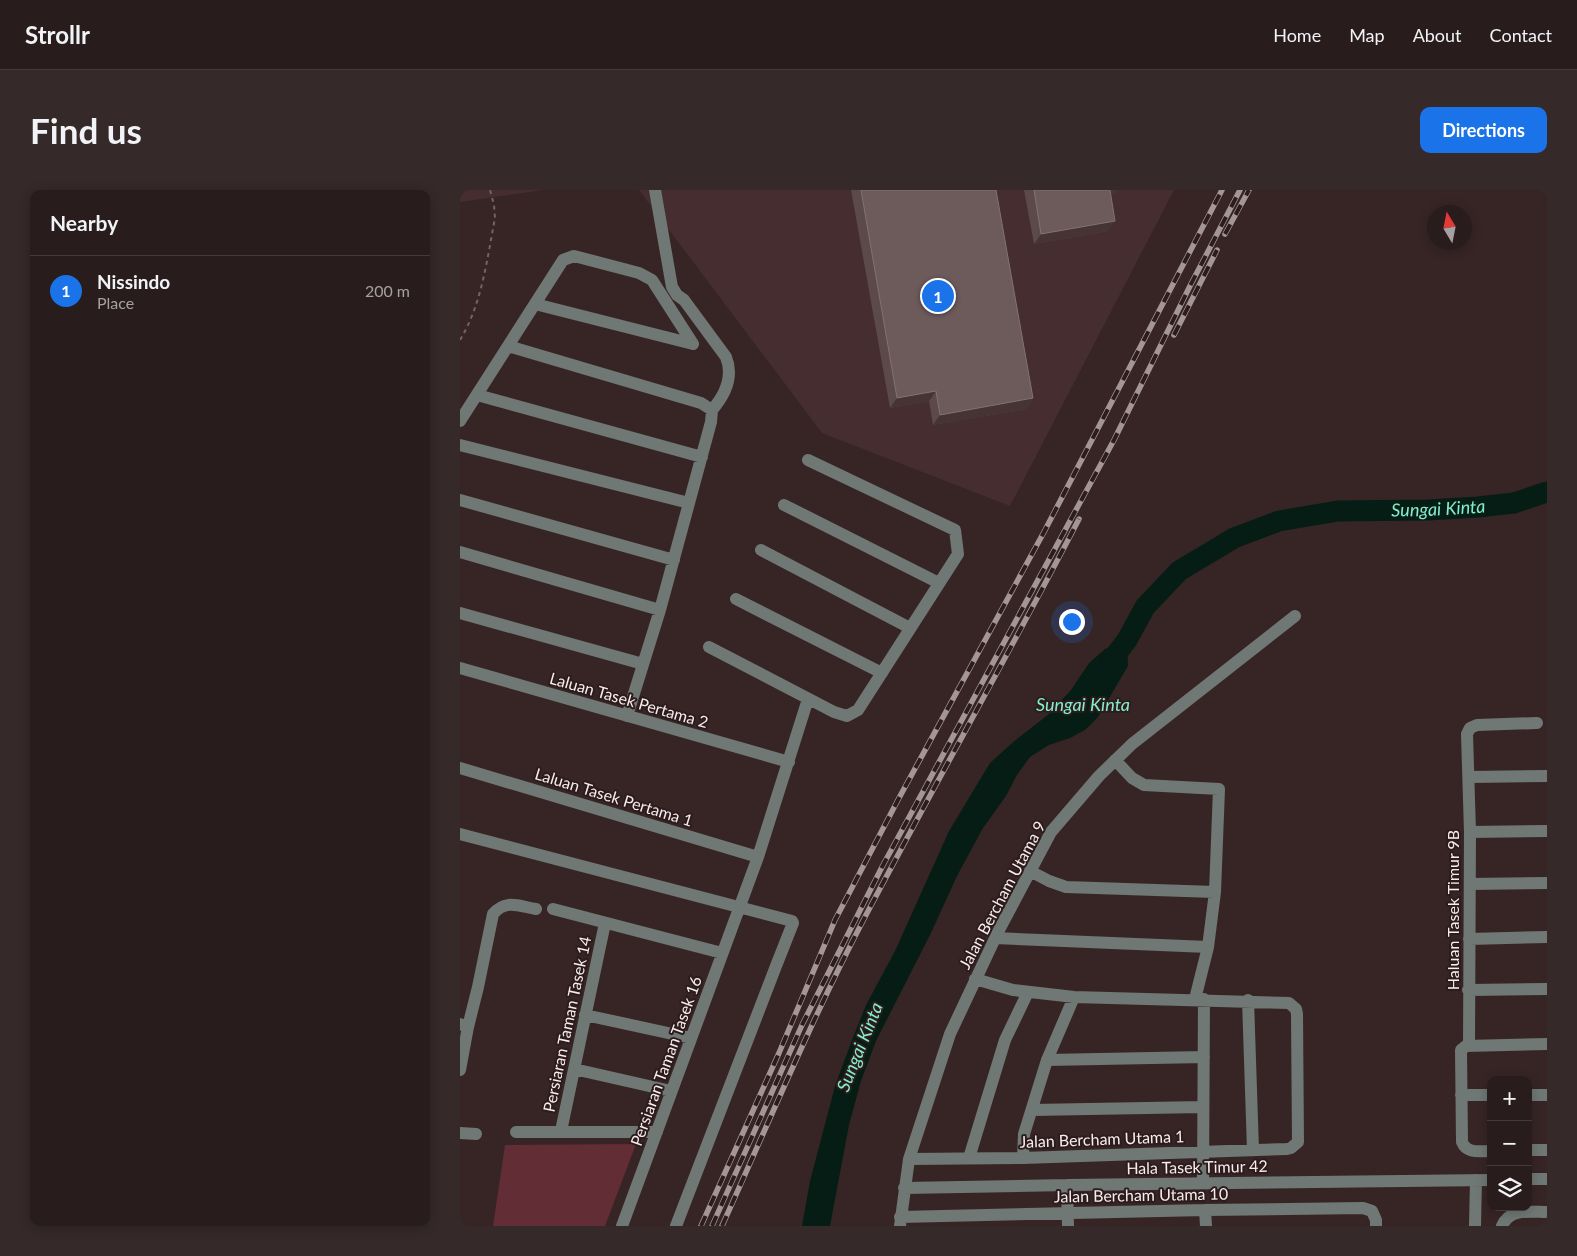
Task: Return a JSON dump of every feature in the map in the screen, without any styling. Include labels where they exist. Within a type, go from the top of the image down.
[{"type":"street","points":[[627,716],[674,560],[711,422],[712,410],[720,401],[727,388],[730,374],[729,363],[726,357],[684,300],[677,295],[672,287],[655,190]]},
{"type":"street","points":[[460,421],[563,260],[574,256],[638,273],[652,280],[693,344],[535,304]]},
{"type":"street","points":[[508,346],[701,403],[712,410]]},
{"type":"street","points":[[477,395],[702,457]]},
{"type":"street","points":[[460,445],[689,503]]},
{"type":"street","points":[[709,647],[834,712],[847,716],[858,710],[958,554],[955,530],[808,460]]},
{"type":"street","points":[[460,500],[674,560]]},
{"type":"street","points":[[784,505],[939,583]]},
{"type":"street","points":[[761,550],[910,628]]},
{"type":"street","points":[[460,552],[660,610]]},
{"type":"street","points":[[736,599],[882,672]]},
{"type":"street","points":[[460,613],[643,664]]},
{"type":"street","name":"Jalan Bercham Utama 9","points":[[900,1221],[909,1159],[950,1034],[995,938],[1051,832],[1099,776],[1132,744],[1295,616]]},
{"type":"street","name":"Laluan Tasek Pertama 2","points":[[460,668],[788,762]]},
{"type":"street","name":"Persiaran Taman Tasek 16","points":[[622,1226],[758,856],[808,699]]},
{"type":"street","name":"Haluan Tasek Timur 9B","points":[[1487,1151],[1469,1150],[1464,1147],[1461,1137],[1460,1053],[1463,1047],[1469,1046],[1470,832],[1467,737],[1470,728],[1477,725],[1537,723]]},
{"type":"street","points":[[1115,760],[1132,778],[1144,785],[1219,789],[1215,892],[1200,999],[1204,1057],[1203,1183]]},
{"type":"street","name":"Laluan Tasek Pertama 1","points":[[460,768],[758,856]]},
{"type":"street","points":[[1469,777],[1547,776]]},
{"type":"street","points":[[1470,832],[1547,831]]},
{"type":"street","points":[[460,834],[740,906],[791,920],[793,923],[676,1226]]},
{"type":"street","points":[[1030,871],[1066,887],[1215,892]]},
{"type":"street","points":[[1470,884],[1547,883]]},
{"type":"street","points":[[460,1070],[464,1025],[478,987],[493,914],[499,906],[508,904],[536,909]]},
{"type":"street","points":[[553,910],[722,953]]},
{"type":"street","name":"Persiaran Taman Tasek 14","points":[[561,1131],[605,923]]},
{"type":"street","points":[[1469,939],[1547,937]]},
{"type":"street","points":[[995,938],[1208,947]]},
{"type":"street","points":[[976,979],[1004,988],[1074,997],[1248,1000],[1253,1150]]},
{"type":"street","points":[[1468,990],[1547,988]]},
{"type":"street","points":[[969,1158],[1005,1040],[1028,992]]},
{"type":"street","points":[[1024,1158],[1024,1134],[1047,1060],[1074,997]]},
{"type":"street","name":"Jalan Bercham Utama 1","points":[[909,1159],[1024,1158],[1287,1149],[1295,1145],[1299,1137],[1297,1014],[1293,1005],[1283,1001],[1248,1000]]},
{"type":"street","points":[[585,1015],[691,1038]]},
{"type":"street","points":[[1469,1046],[1547,1044]]},
{"type":"street","points":[[1047,1060],[1204,1057]]},
{"type":"street","points":[[574,1069],[671,1091]]},
{"type":"street","points":[[1461,1095],[1487,1095]]},
{"type":"street","points":[[1532,1095],[1547,1095]]},
{"type":"street","points":[[1032,1110],[1203,1107]]},
{"type":"street","points":[[516,1132],[657,1132]]},
{"type":"street","points":[[460,1133],[476,1134]]},
{"type":"street","points":[[1532,1150],[1547,1150]]},
{"type":"street","points":[[1532,1179],[1547,1179]]},
{"type":"street","points":[[1475,1226],[1476,1180]]},
{"type":"street","name":"Hala Tasek Timur 42","points":[[904,1188],[1487,1180]]},
{"type":"street","points":[[1068,1185],[1068,1226]]},
{"type":"street","name":"Jalan Bercham Utama 10","points":[[900,1221],[1068,1212],[1363,1208],[1372,1211],[1376,1223]]},
{"type":"street","points":[[1205,1210],[1206,1226]]},
{"type":"street","points":[[1502,1226],[1505,1220],[1513,1214],[1547,1212]]},
{"type":"path","points":[[460,340],[467,328],[478,298],[495,218],[490,190]]},
{"type":"shaded area","points":[[460,190],[543,190],[460,202]]},
{"type":"shaded area","points":[[639,190],[1174,190],[1010,506],[822,433]]},
{"type":"shaded area","points":[[636,1144],[605,1226],[493,1226],[505,1145]]},
{"type":"water","name":"Sungai Kinta","points":[[1127,640],[1128,666],[1098,717],[1085,730],[1070,738],[1049,745],[1030,757],[1017,775],[1006,796],[983,828],[957,876],[931,933],[876,1041],[861,1081],[849,1125],[830,1226],[802,1226],[810,1181],[835,1086],[852,1040],[866,1005],[895,951],[949,831],[990,763],[1049,714],[1071,690],[1089,663],[1105,649]]},
{"type":"building","points":[[861,190],[996,190],[1033,398],[940,415],[936,391],[897,398]]},
{"type":"building","points":[[1034,190],[1110,190],[1115,221],[1041,234]]},
{"type":"waterway","name":"Sungai Kinta","points":[[1111,661],[1127,640],[1145,607],[1179,571],[1234,538],[1279,521],[1338,511],[1428,510],[1478,507],[1514,503],[1547,492]]},
{"type":"railway","points":[[701,1226],[779,1053],[835,920],[899,798],[1044,532],[1222,190]]},
{"type":"railway","points":[[712,1226],[802,1025],[882,867],[1114,440],[1240,190]]},
{"type":"railway","points":[[1225,234],[1249,190]]},
{"type":"railway","points":[[1174,335],[1217,250]]},
{"type":"railway","points":[[722,1226],[810,1030],[866,915],[1079,519]]},
{"type":"place","name":"Nissindo","points":[[938,296]]}]
